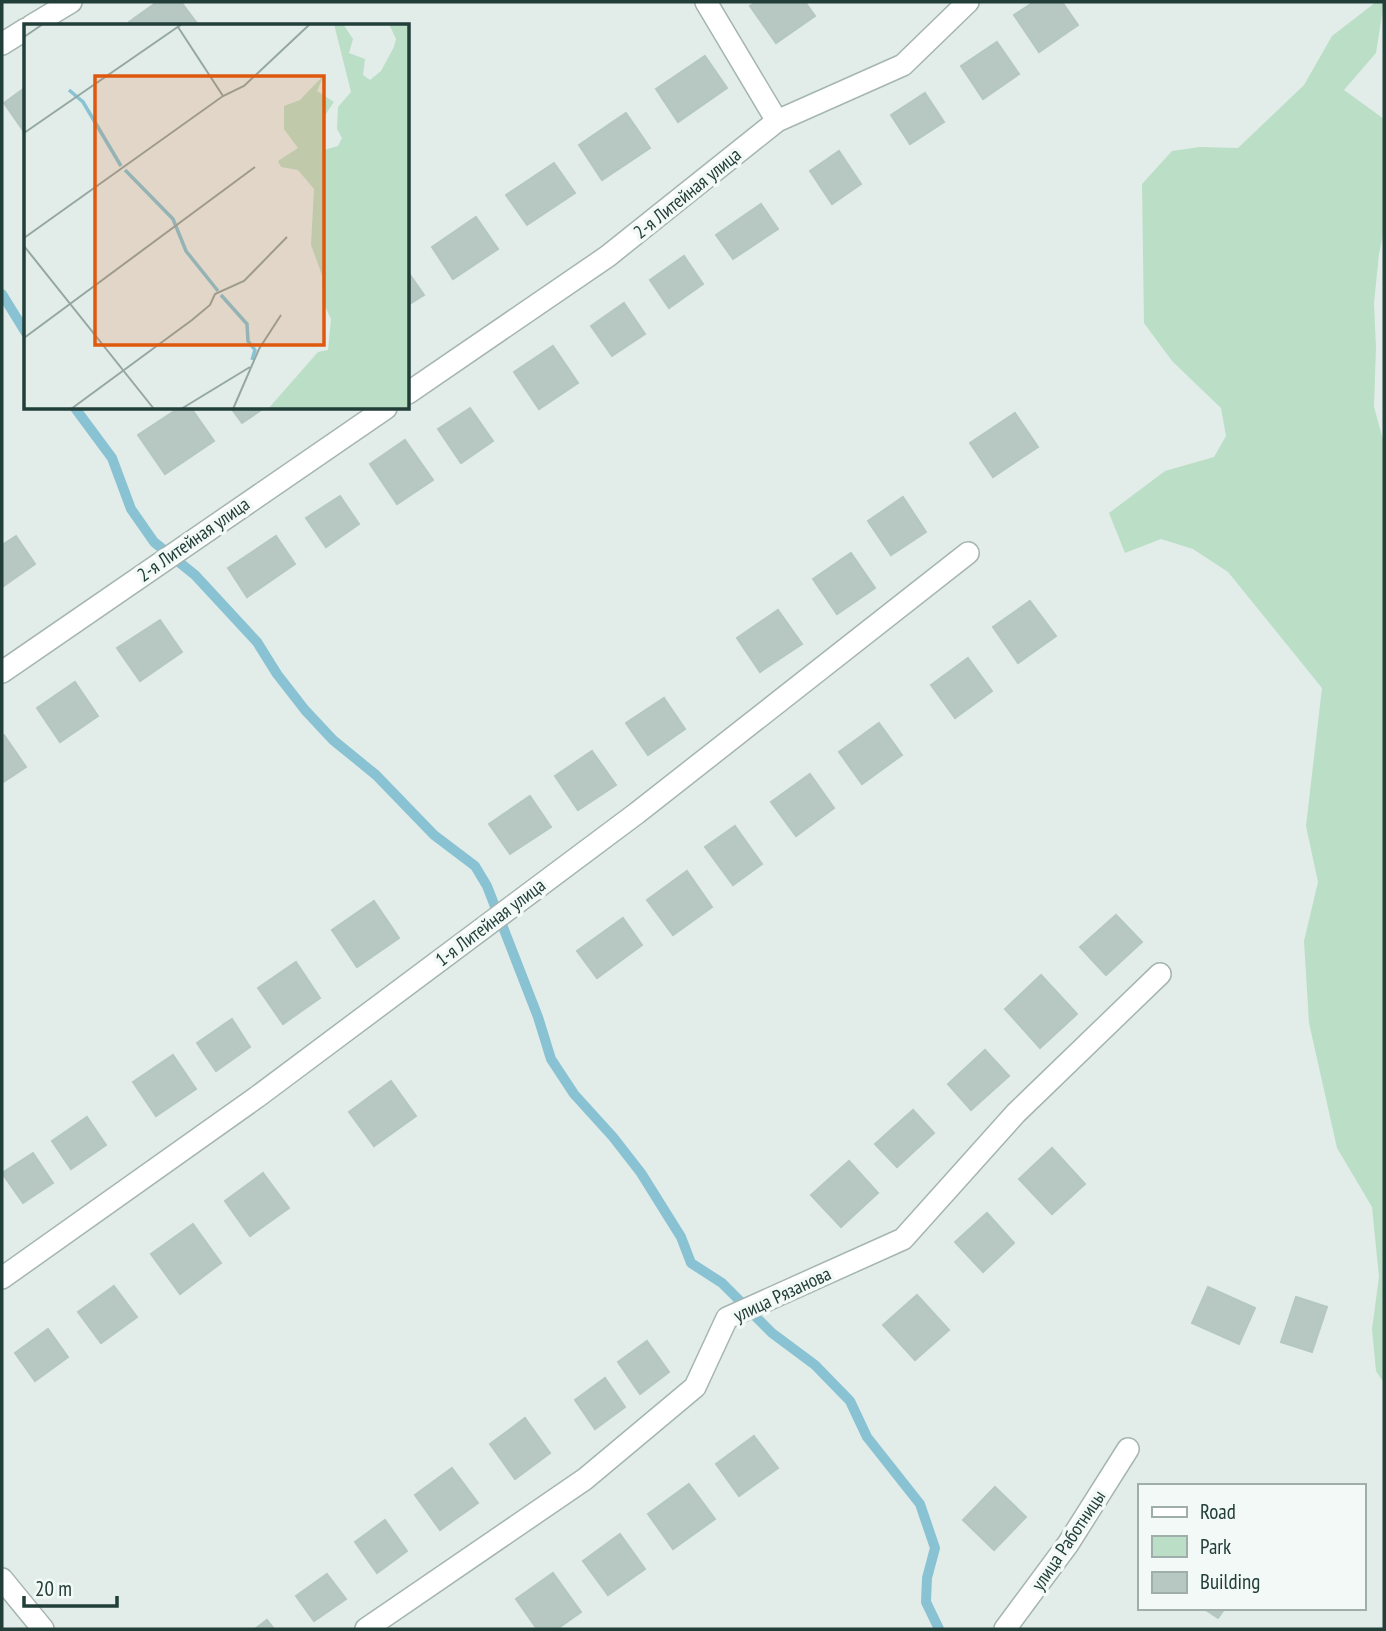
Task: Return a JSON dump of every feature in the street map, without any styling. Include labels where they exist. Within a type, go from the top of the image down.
[{"type":"street","points":[[34,24],[71,2]]},
{"type":"street","points":[[706,2],[777,121]]},
{"type":"street","name":"2-я Литейная улица","points":[[410,392],[608,256],[777,121],[903,65],[968,2]]},
{"type":"street","points":[[2,44],[24,30]]},
{"type":"street","name":"2-я Литейная улица","points":[[2,672],[383,410]]},
{"type":"street","name":"1-я Литейная улица","points":[[2,1278],[257,1097],[625,821],[968,553]]},
{"type":"street","name":"улица Рязанова","points":[[366,1629],[585,1479],[695,1387],[727,1318],[903,1239],[1016,1113],[1160,974]]},
{"type":"street","name":"улица Работницы","points":[[1005,1629],[1068,1544],[1128,1449]]},
{"type":"street","points":[[2,1579],[43,1629]]},
{"type":"green space","points":[[1376,2],[1384,2],[1376,53],[1344,90],[1384,119],[1384,230],[1374,303],[1374,407],[1384,443],[1384,1383],[1376,1371],[1372,1329],[1379,1277],[1372,1207],[1337,1148],[1309,1023],[1304,941],[1318,882],[1306,826],[1322,688],[1228,572],[1193,549],[1161,539],[1125,553],[1109,513],[1165,471],[1214,457],[1226,436],[1221,408],[1172,361],[1144,323],[1142,184],[1172,151],[1200,147],[1238,148],[1304,85],[1332,36]]},
{"type":"building","points":[[157,2],[181,2],[198,24],[130,24],[129,22]]},
{"type":"building","points":[[756,2],[805,2],[815,16],[776,43],[750,6]]},
{"type":"building","points":[[1034,2],[1062,2],[1078,25],[1039,52],[1014,15]]},
{"type":"building","points":[[997,42],[1019,74],[983,99],[961,66]]},
{"type":"building","points":[[705,56],[727,88],[678,122],[656,89]]},
{"type":"building","points":[[24,88],[24,132],[4,103]]},
{"type":"building","points":[[925,93],[944,122],[910,144],[891,115]]},
{"type":"building","points":[[626,113],[650,148],[602,180],[579,145]]},
{"type":"building","points":[[839,151],[861,184],[832,204],[810,171]]},
{"type":"building","points":[[554,163],[575,193],[527,225],[506,195]]},
{"type":"building","points":[[761,204],[778,229],[733,259],[716,235]]},
{"type":"building","points":[[476,217],[498,249],[453,279],[432,247]]},
{"type":"building","points":[[684,256],[703,284],[669,308],[650,280]]},
{"type":"building","points":[[410,275],[424,295],[410,304]]},
{"type":"building","points":[[624,303],[645,334],[612,356],[591,326]]},
{"type":"building","points":[[553,346],[578,383],[539,409],[514,372]]},
{"type":"building","points":[[470,408],[493,441],[461,463],[438,429]]},
{"type":"building","points":[[176,410],[192,410],[214,441],[165,474],[138,435]]},
{"type":"building","points":[[232,410],[261,410],[242,423]]},
{"type":"building","points":[[1015,413],[1038,447],[993,477],[970,443]]},
{"type":"building","points":[[405,440],[433,480],[397,504],[370,464]]},
{"type":"building","points":[[340,496],[359,524],[326,547],[306,518]]},
{"type":"building","points":[[903,497],[926,532],[891,555],[868,521]]},
{"type":"building","points":[[16,536],[35,564],[2,587],[2,545]]},
{"type":"building","points":[[276,536],[295,564],[247,597],[228,568]]},
{"type":"building","points":[[851,553],[875,588],[837,614],[813,579]]},
{"type":"building","points":[[1030,601],[1056,636],[1018,663],[993,627]]},
{"type":"building","points":[[778,610],[802,644],[760,672],[737,638]]},
{"type":"building","points":[[160,620],[182,652],[140,681],[117,648]]},
{"type":"building","points":[[968,658],[992,691],[955,718],[931,685]]},
{"type":"building","points":[[75,682],[98,716],[60,742],[37,708]]},
{"type":"building","points":[[664,698],[685,729],[648,755],[626,723]]},
{"type":"building","points":[[879,723],[902,755],[862,784],[839,752]]},
{"type":"building","points":[[4,735],[26,767],[2,783],[2,736]]},
{"type":"building","points":[[592,751],[616,785],[578,810],[555,776]]},
{"type":"building","points":[[810,774],[834,808],[796,836],[771,802]]},
{"type":"building","points":[[530,796],[551,827],[510,854],[489,824]]},
{"type":"building","points":[[735,826],[762,864],[733,885],[705,847]]},
{"type":"building","points":[[687,871],[712,907],[673,935],[647,900]]},
{"type":"building","points":[[374,901],[399,938],[357,967],[332,930]]},
{"type":"building","points":[[1116,915],[1142,942],[1106,975],[1080,947]]},
{"type":"building","points":[[623,918],[642,945],[597,978],[577,951]]},
{"type":"building","points":[[296,962],[320,998],[283,1024],[258,988]]},
{"type":"building","points":[[1041,975],[1077,1014],[1040,1048],[1005,1009]]},
{"type":"building","points":[[232,1019],[250,1047],[216,1071],[197,1043]]},
{"type":"building","points":[[985,1050],[1009,1076],[971,1110],[948,1084]]},
{"type":"building","points":[[173,1055],[196,1089],[156,1116],[133,1082]]},
{"type":"building","points":[[391,1081],[416,1116],[374,1146],[349,1112]]},
{"type":"building","points":[[913,1110],[934,1133],[897,1167],[875,1144]]},
{"type":"building","points":[[87,1117],[106,1145],[71,1169],[52,1141]]},
{"type":"building","points":[[1052,1148],[1085,1184],[1052,1214],[1019,1179]]},
{"type":"building","points":[[33,1153],[53,1183],[23,1203],[2,1173]]},
{"type":"building","points":[[849,1161],[878,1193],[841,1227],[811,1195]]},
{"type":"building","points":[[263,1173],[289,1208],[250,1236],[225,1201]]},
{"type":"building","points":[[987,1213],[1014,1243],[983,1272],[955,1242]]},
{"type":"building","points":[[193,1224],[221,1263],[180,1294],[151,1254]]},
{"type":"building","points":[[114,1286],[137,1317],[101,1343],[78,1312]]},
{"type":"building","points":[[1208,1287],[1255,1308],[1239,1344],[1192,1323]]},
{"type":"building","points":[[917,1295],[949,1330],[915,1360],[883,1325]]},
{"type":"building","points":[[1296,1297],[1327,1307],[1312,1352],[1281,1342]]},
{"type":"building","points":[[48,1329],[68,1357],[35,1381],[15,1353]]},
{"type":"building","points":[[647,1341],[669,1372],[640,1394],[618,1362]]},
{"type":"building","points":[[605,1378],[625,1407],[595,1429],[575,1400]]},
{"type":"building","points":[[525,1418],[550,1453],[515,1479],[490,1444]]},
{"type":"building","points":[[754,1436],[778,1468],[739,1496],[716,1464]]},
{"type":"building","points":[[452,1468],[478,1503],[440,1530],[415,1495]]},
{"type":"building","points":[[689,1484],[715,1519],[673,1549],[648,1514]]},
{"type":"building","points":[[995,1487],[1026,1517],[994,1550],[963,1520]]},
{"type":"building","points":[[385,1520],[407,1551],[377,1573],[355,1542]]},
{"type":"building","points":[[620,1534],[645,1569],[608,1595],[583,1561]]},
{"type":"building","points":[[553,1573],[581,1612],[557,1629],[537,1629],[516,1599]]},
{"type":"building","points":[[327,1574],[346,1599],[314,1621],[296,1596]]},
{"type":"building","points":[[1206,1610],[1224,1610],[1218,1618]]},
{"type":"building","points":[[267,1620],[274,1629],[255,1629]]},
{"type":"waterway","points":[[2,294],[24,330]]},
{"type":"waterway","points":[[76,410],[112,458],[131,509],[154,542],[195,575],[257,642],[277,674],[333,740],[376,775],[434,835],[475,866],[487,886],[538,1017],[551,1059],[574,1094],[641,1173],[681,1237],[691,1263],[722,1283],[772,1333],[815,1365],[850,1401],[867,1437],[920,1504],[935,1548],[927,1578],[926,1602],[939,1629]]}]
